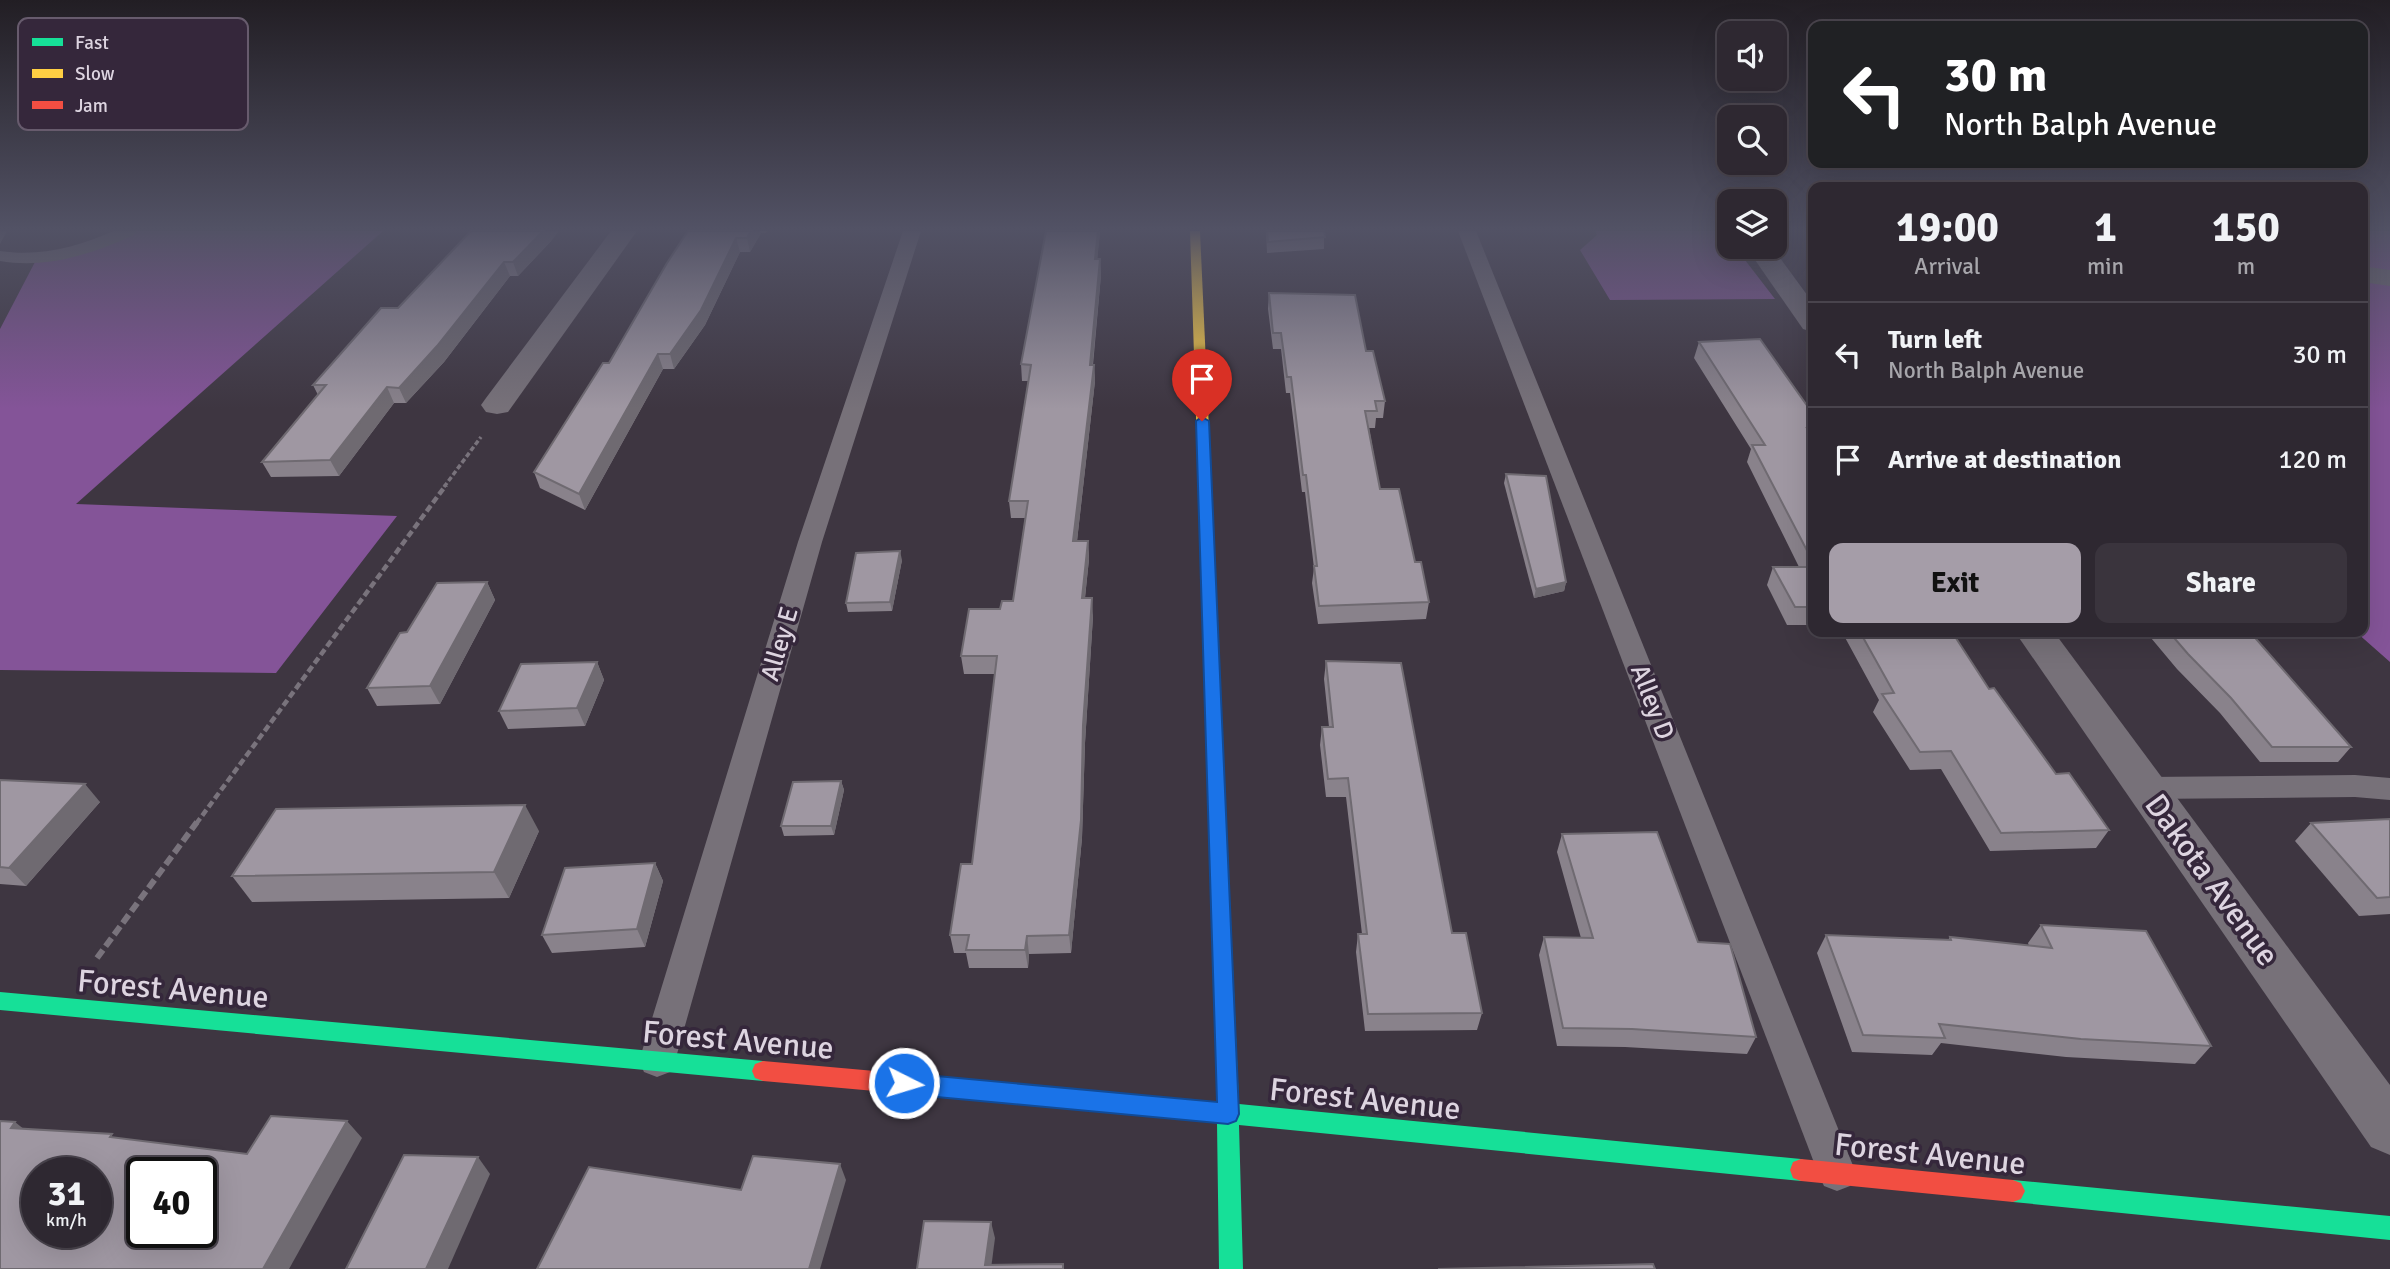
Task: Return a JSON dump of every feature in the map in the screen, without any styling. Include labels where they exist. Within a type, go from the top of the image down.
[{"type":"street","points":[[497,405],[581,290]]},
{"type":"street","points":[[1197,290],[1228,1114],[1231,1269]]},
{"type":"street","points":[[1790,290],[1808,316]]},
{"type":"street","name":"Dakota Avenue","points":[[2038,637],[2390,1129]]},
{"type":"street","name":"Forest Avenue","points":[[0,1001],[1228,1114],[2390,1228]]},
{"type":"lane","name":"Alley E","points":[[657,1061],[810,542],[893,290]]},
{"type":"lane","name":"Alley D","points":[[1490,290],[1837,1173]]},
{"type":"lane","points":[[2147,788],[2356,786],[2390,789]]},
{"type":"path","points":[[97,958],[485,431]]},
{"type":"shaded area","points":[[20,290],[316,290],[76,504],[397,516],[276,673],[0,670],[0,329]]},
{"type":"shaded area","points":[[1604,290],[1768,290],[1775,299],[1610,300]]},
{"type":"shaded area","points":[[2368,290],[2390,290],[2390,662],[2362,637],[2368,637]]},
{"type":"building","points":[[415,290],[481,290],[399,388],[387,387],[330,460],[262,462],[326,385],[313,385],[381,308],[398,308]]},
{"type":"building","points":[[651,290],[711,290],[701,310],[670,354],[658,354],[579,494],[534,472],[603,363],[609,363]]},
{"type":"building","points":[[1035,290],[1097,290],[1090,365],[1094,365],[1073,541],[1088,541],[1082,598],[1092,598],[1083,725],[1081,820],[1069,935],[1027,936],[1025,950],[966,950],[969,935],[950,935],[961,864],[972,864],[997,656],[961,656],[969,609],[1000,609],[1002,601],[1013,601],[1028,501],[1009,501],[1031,365],[1021,364]]},
{"type":"building","points":[[1269,293],[1355,295],[1366,351],[1373,351],[1385,401],[1375,401],[1377,411],[1365,411],[1380,489],[1399,489],[1415,562],[1421,562],[1429,602],[1319,606],[1306,475],[1303,475],[1291,377],[1287,377],[1281,333],[1273,333]]},
{"type":"building","points":[[1760,339],[1808,407],[1808,552],[1752,445],[1765,445],[1699,342]]},
{"type":"building","points":[[1506,474],[1546,476],[1566,582],[1536,589]]},
{"type":"building","points":[[900,551],[890,602],[846,603],[856,553]]},
{"type":"building","points":[[1773,567],[1808,567],[1808,607],[1795,607]]},
{"type":"building","points":[[487,582],[430,686],[367,688],[400,633],[407,632],[437,583]]},
{"type":"building","points":[[1863,637],[1955,637],[1989,689],[1994,688],[2056,774],[2069,773],[2109,830],[2001,833],[1951,751],[1920,752],[1882,694],[1894,693]]},
{"type":"building","points":[[2173,637],[2254,637],[2351,747],[2272,747],[2231,698]]},
{"type":"building","points":[[1326,661],[1401,663],[1452,933],[1466,933],[1482,1013],[1368,1014],[1358,934],[1367,934],[1348,778],[1328,779],[1322,727],[1333,727]]},
{"type":"building","points":[[597,662],[577,708],[499,711],[521,664]]},
{"type":"building","points":[[0,780],[85,784],[9,868],[0,867]]},
{"type":"building","points":[[841,781],[831,826],[781,826],[793,782]]},
{"type":"building","points":[[525,805],[494,872],[232,876],[276,809]]},
{"type":"building","points":[[2390,819],[2390,897],[2377,898],[2311,823]]},
{"type":"building","points":[[1657,832],[1698,942],[1730,944],[1756,1037],[1632,1029],[1563,1028],[1544,937],[1593,938],[1562,834]]},
{"type":"building","points":[[655,863],[637,929],[542,935],[565,868]]},
{"type":"building","points":[[2041,925],[2146,931],[2211,1046],[2081,1039],[1939,1024],[1945,1038],[1863,1035],[1826,935],[1951,940],[1950,937],[2052,948]]},
{"type":"building","points":[[271,1116],[347,1121],[263,1269],[0,1269],[0,1121],[15,1122],[11,1128],[112,1134],[110,1137],[247,1154]]},
{"type":"building","points":[[404,1155],[478,1157],[426,1269],[346,1269]]},
{"type":"building","points":[[753,1156],[840,1164],[809,1269],[537,1269],[589,1167],[741,1190]]},
{"type":"building","points":[[924,1221],[991,1222],[985,1265],[1063,1264],[1063,1269],[917,1269]]},
{"type":"building","points":[[1653,1264],[1655,1269],[1438,1269]]},
{"type":"traffic: fast","points":[[1207,541],[1228,1114],[1231,1269]]},
{"type":"traffic: fast","points":[[0,1001],[763,1071]]},
{"type":"traffic: fast","points":[[1152,1106],[1801,1170]]},
{"type":"traffic: fast","points":[[2013,1191],[2390,1228]]},
{"type":"traffic: slow","points":[[1197,290],[1207,541]]},
{"type":"traffic: slow","points":[[942,1087],[1152,1106]]},
{"type":"traffic: jam","points":[[763,1071],[942,1087]]},
{"type":"traffic: jam","points":[[1801,1170],[2013,1191]]},
{"type":"route","points":[[904,1083],[1228,1114],[1202,421]]}]
